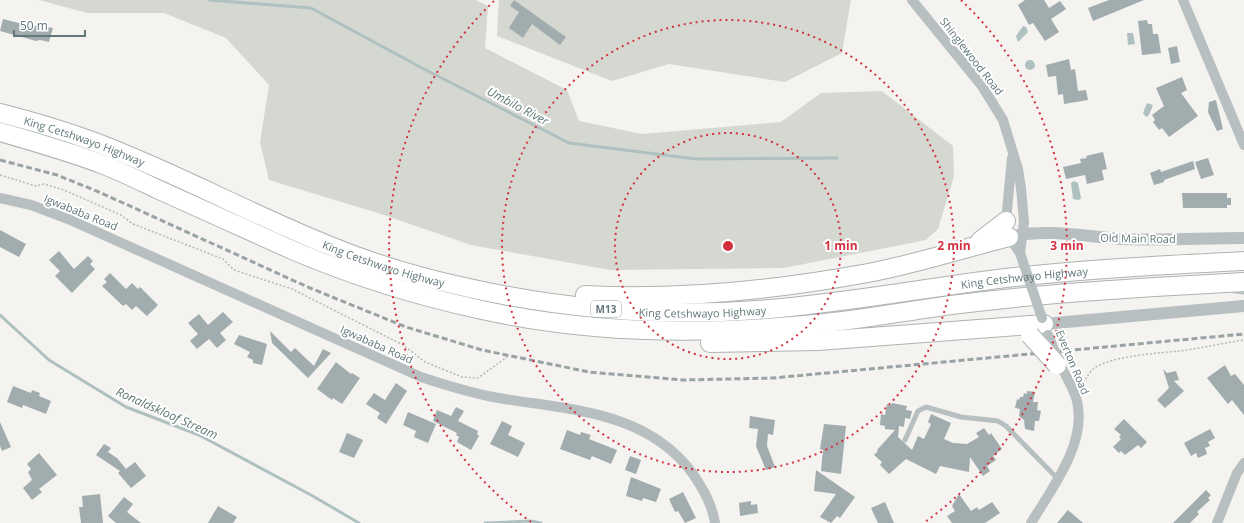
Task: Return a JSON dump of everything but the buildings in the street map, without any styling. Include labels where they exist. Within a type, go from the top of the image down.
[{"type":"highway","name":"King Cetshwayo Highway","points":[[0,113],[46,126],[113,149],[328,245],[390,267],[468,288],[536,300],[599,308],[717,312],[807,306],[1069,271],[1244,261]]},
{"type":"highway","name":"King Cetshwayo Highway","points":[[0,132],[42,144],[107,166],[293,250],[353,274],[406,292],[484,311],[599,327],[678,331],[732,330],[818,324],[966,304],[1064,293],[1244,282]]},
{"type":"highway","points":[[468,288],[491,287],[562,294],[622,296],[718,293],[788,286],[868,273],[975,246],[1013,230]]},
{"type":"highway","points":[[484,311],[497,316],[553,330],[611,338],[704,343],[818,342],[1043,321]]},
{"type":"highway","points":[[1013,325],[1030,335],[1060,367]]},
{"type":"street","name":"Shinglewood Road","points":[[912,0],[990,98],[1005,125],[1018,169],[1021,188],[1013,230]]},
{"type":"street","points":[[1183,0],[1244,144]]},
{"type":"street","name":"Shinglewood Road","points":[[1013,154],[1013,230]]},
{"type":"street","name":"Igwababa Road","points":[[0,198],[31,204],[68,218],[420,377],[451,388],[610,417],[634,426],[661,442],[685,463],[702,487],[708,500],[715,523]]},
{"type":"street","points":[[1013,230],[1043,321],[1244,306]]},
{"type":"street","name":"Old Main Road","points":[[1013,230],[1134,239],[1244,238]]},
{"type":"street","name":"Everton Road","points":[[1031,523],[1069,458],[1076,439],[1079,415],[1074,393],[1060,367],[1043,321]]},
{"type":"street","points":[[1217,523],[1237,473],[1244,463]]},
{"type":"lane","points":[[1218,284],[1229,291],[1244,292]]},
{"type":"lane","points":[[905,440],[918,411],[923,408],[929,407],[956,416],[1000,421],[1057,478]]},
{"type":"path","points":[[0,174],[36,186],[44,184],[64,190],[121,215],[133,224],[223,259],[234,270],[292,289],[403,345],[425,362],[462,377],[478,378],[507,357]]},
{"type":"path","points":[[1074,393],[1083,385],[1088,373],[1097,366],[1144,354],[1181,351],[1244,340]]},
{"type":"shaded area","points":[[39,0],[476,0],[488,6],[485,48],[567,90],[579,121],[642,134],[781,122],[821,93],[882,91],[953,146],[954,176],[938,229],[926,240],[784,268],[610,270],[471,245],[378,213],[269,180],[260,142],[269,85],[226,38],[164,13],[87,13]]},
{"type":"shaded area","points":[[499,0],[851,0],[842,53],[785,82],[669,64],[612,81],[497,36]]},
{"type":"shaded area","points":[[1023,26],[1026,27],[1028,32],[1018,42],[1016,36]]},
{"type":"shaded area","points":[[1127,33],[1133,33],[1135,44],[1128,45]]},
{"type":"shaded area","points":[[1028,60],[1032,60],[1034,61],[1034,69],[1028,70],[1025,67],[1025,63]]},
{"type":"shaded area","points":[[1147,103],[1153,105],[1149,115],[1146,117],[1143,113]]},
{"type":"shaded area","points":[[1074,181],[1078,183],[1081,198],[1079,200],[1073,199],[1071,183]]},
{"type":"waterway","name":"Umbilo River","points":[[209,0],[311,8],[422,68],[569,143],[696,159],[837,158]]},
{"type":"waterway","name":"Ronaldskloof Stream","points":[[0,315],[49,360],[126,407],[199,435],[311,495],[359,523]]},
{"type":"waterway","name":"Ronaldskloof Stream","points":[[485,523],[531,521],[541,523]]},
{"type":"railway","points":[[0,160],[57,175],[99,192],[310,288],[406,327],[482,350],[589,372],[683,380],[773,378],[1244,334]]}]
